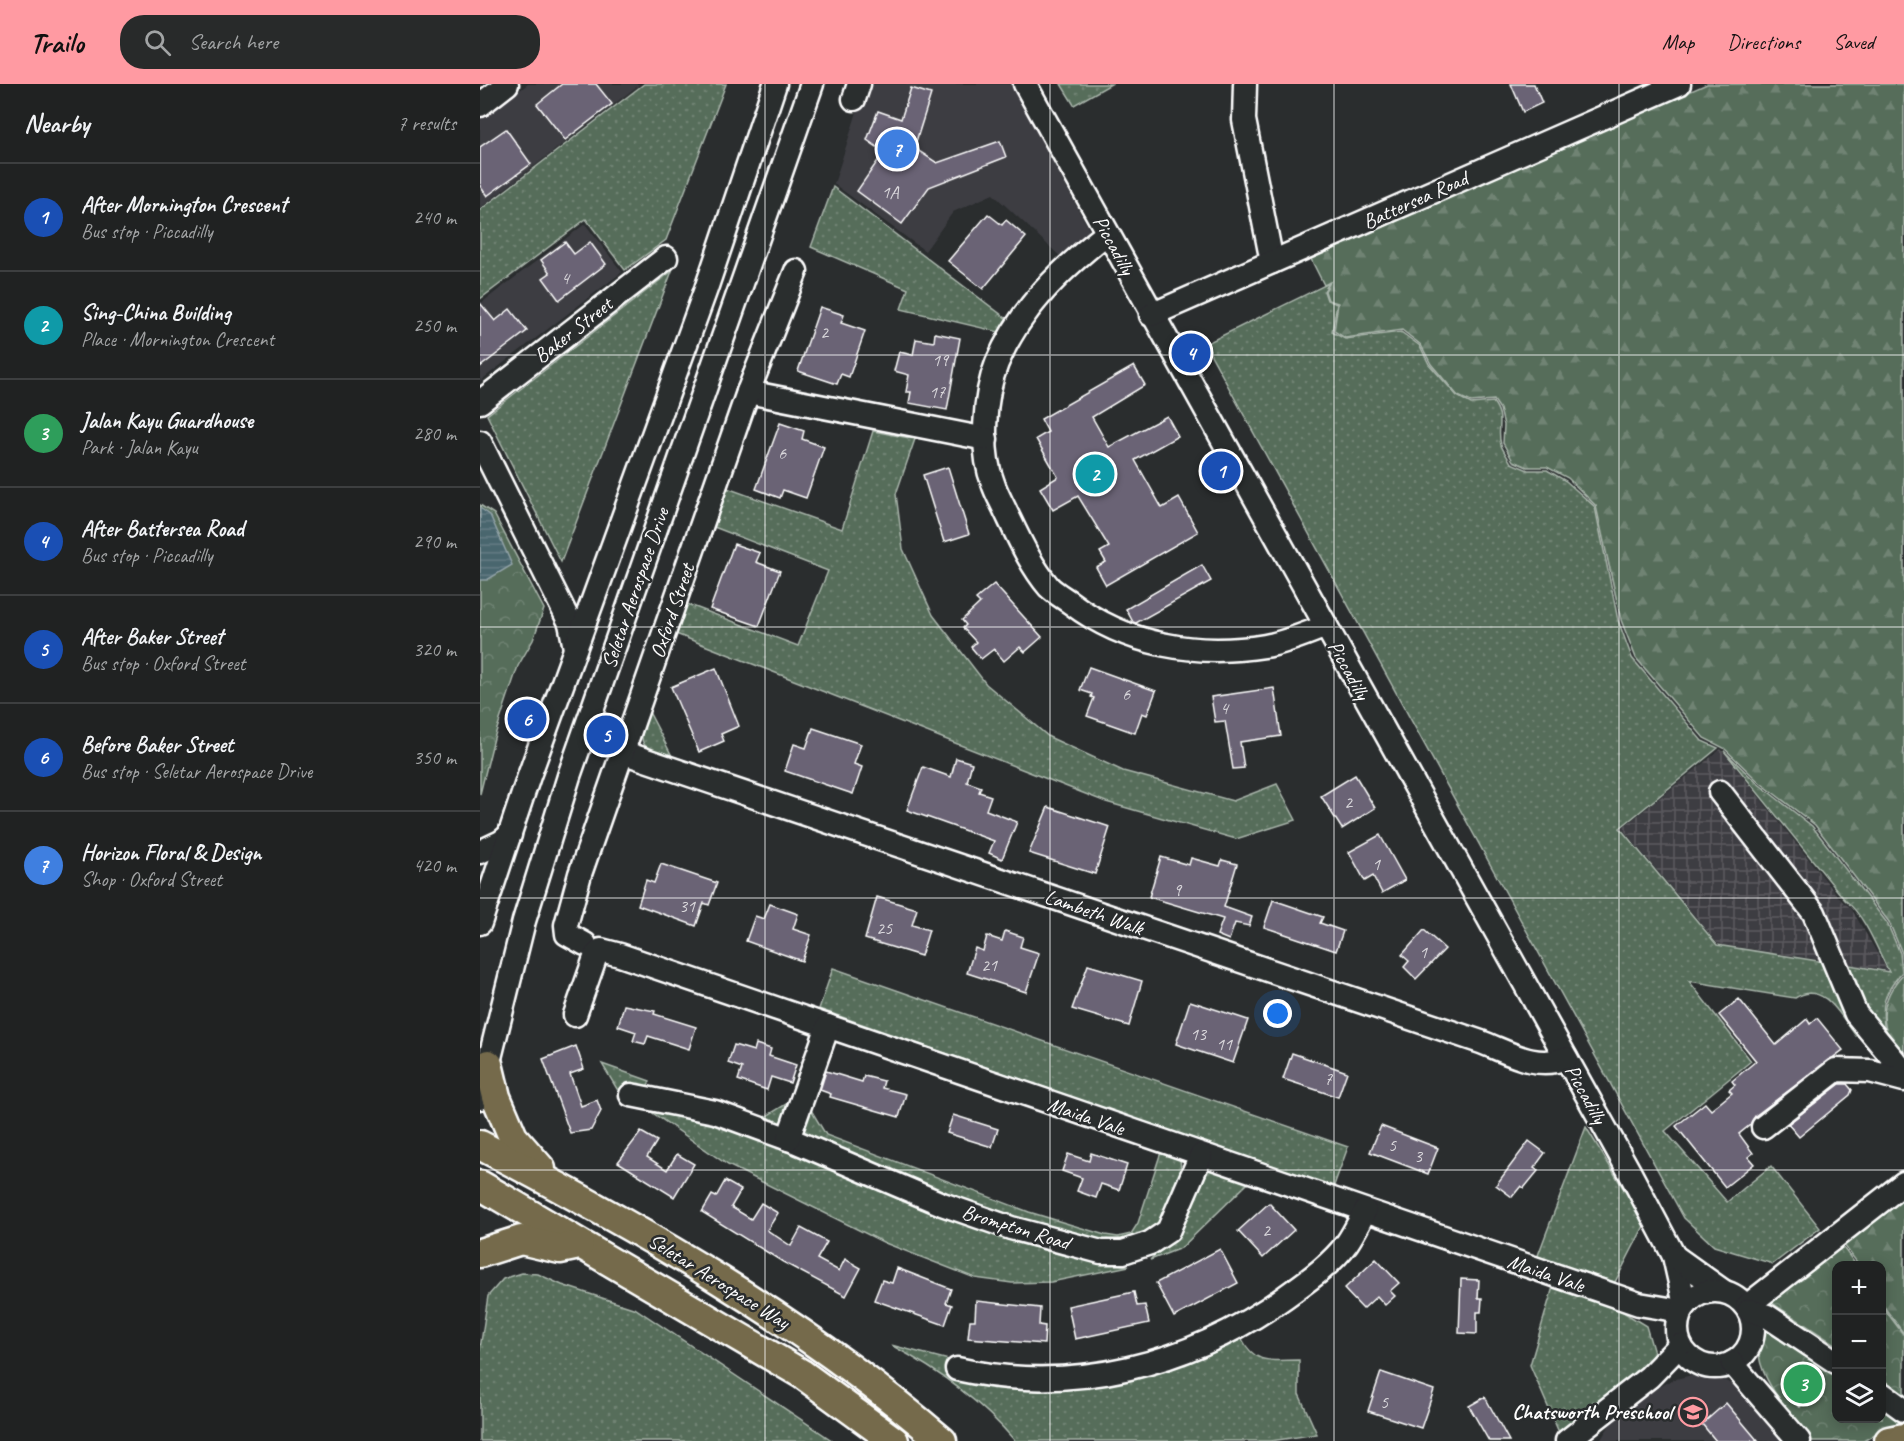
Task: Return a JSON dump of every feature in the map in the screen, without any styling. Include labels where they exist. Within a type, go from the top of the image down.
[{"type":"main road","points":[[488,1064],[503,1117],[513,1137],[555,1185]]},
{"type":"main road","name":"Seletar Aerospace Way","points":[[480,1145],[707,1271],[815,1341],[890,1396],[942,1441]]},
{"type":"main road","name":"Seletar Aerospace Way","points":[[480,1185],[802,1374],[894,1441]]},
{"type":"main road","points":[[480,1253],[521,1240],[560,1249],[581,1244]]},
{"type":"main road","points":[[1889,1441],[1904,1438]]},
{"type":"street","points":[[480,105],[507,84]]},
{"type":"street","name":"Seletar Aerospace Drive","points":[[482,903],[510,835],[575,648],[706,289],[775,84]]},
{"type":"street","points":[[757,142],[791,84]]},
{"type":"street","name":"Seletar Aerospace Drive","points":[[480,1098],[524,921],[569,776],[812,84]]},
{"type":"street","name":"Piccadilly","points":[[1025,84],[1674,1256],[1683,1308]]},
{"type":"street","points":[[1245,84],[1244,120],[1272,262]]},
{"type":"street","name":"Battersea Road","points":[[1151,315],[1679,84]]},
{"type":"street","points":[[1107,233],[1066,266],[1028,309],[997,363],[987,403],[986,439],[992,482],[1019,540],[1049,587],[1090,617],[1140,640],[1186,649],[1266,646],[1325,627]]},
{"type":"street","name":"Baker Street","points":[[480,402],[666,258]]},
{"type":"street","name":"Oxford Street","points":[[585,944],[567,934],[566,925],[580,874],[748,392],[796,271]]},
{"type":"street","points":[[748,392],[986,439]]},
{"type":"street","points":[[480,441],[570,623],[575,648]]},
{"type":"street","name":"Lambeth Walk","points":[[622,752],[1470,1039],[1537,1064],[1553,1063],[1566,1058]]},
{"type":"street","points":[[1720,792],[1814,913],[1856,1014],[1904,1072]]},
{"type":"street","points":[[480,852],[510,835]]},
{"type":"street","name":"Maida Vale","points":[[574,1015],[596,955],[602,950],[1639,1304],[1683,1308]]},
{"type":"street","points":[[788,1139],[828,1026]]},
{"type":"street","points":[[1763,1127],[1836,1070],[1870,1071],[1904,1080]]},
{"type":"street","name":"Brompton Road","points":[[632,1095],[715,1112],[788,1139],[942,1204],[1011,1228],[1101,1252],[1123,1252],[1150,1243],[1168,1231],[1201,1155]]},
{"type":"street","points":[[1748,1308],[1904,1183]]},
{"type":"street","points":[[957,1369],[1020,1379],[1073,1379],[1123,1371],[1199,1345],[1230,1333],[1316,1275],[1346,1244],[1365,1212]]},
{"type":"street","name":"Piccadilly","points":[[1674,1256],[1723,1291]]},
{"type":"street","points":[[1684,1347],[1683,1308],[1702,1293],[1723,1291],[1732,1294],[1748,1308],[1767,1316],[1832,1359]]},
{"type":"street","name":"Maida Vale","points":[[1639,1304],[1684,1347]]},
{"type":"street","points":[[1684,1347],[1713,1367],[1732,1363],[1743,1356],[1752,1340],[1753,1322],[1748,1308]]},
{"type":"street","points":[[1567,1441],[1684,1347]]},
{"type":"street","points":[[1732,1363],[1799,1441]]},
{"type":"street","points":[[1886,1397],[1904,1410]]},
{"type":"shaded area","points":[[528,84],[640,84],[480,208],[480,120]]},
{"type":"shaded area","points":[[866,84],[1011,84],[1092,235],[1062,258],[993,194],[953,212],[925,251],[834,184]]},
{"type":"shaded area","points":[[585,224],[622,272],[480,381],[480,304]]},
{"type":"shaded area","points":[[1721,749],[1842,901],[1851,908],[1887,970],[1718,944],[1622,828]]},
{"type":"shaded area","name":"Chatsworth Preschool","points":[[1688,1376],[1719,1377],[1736,1387],[1748,1395],[1786,1441],[1600,1441],[1611,1423],[1637,1400],[1672,1380]]},
{"type":"green space","points":[[644,84],[726,84],[666,240],[625,270],[586,219],[480,299],[480,210]]},
{"type":"green space","points":[[1061,84],[1111,84],[1074,105]]},
{"type":"green space","points":[[1707,84],[1904,84],[1904,973],[1902,953],[1889,922],[1815,825],[1758,781],[1724,748],[1704,738],[1636,658],[1621,620],[1596,506],[1568,478],[1547,467],[1527,467],[1513,461],[1503,443],[1504,425],[1500,409],[1494,400],[1471,402],[1458,396],[1431,364],[1421,345],[1402,330],[1345,338],[1334,331],[1338,303],[1328,300],[1325,291],[1330,282],[1324,285],[1311,259]]},
{"type":"green space","points":[[833,187],[1007,319],[999,332],[901,309],[908,289],[811,247]]},
{"type":"green space","points":[[672,271],[561,562],[487,415]]},
{"type":"green space","points":[[1329,283],[1324,291],[1327,300],[1337,304],[1332,332],[1345,339],[1401,332],[1420,346],[1429,364],[1457,396],[1471,404],[1493,402],[1500,419],[1501,445],[1511,463],[1528,470],[1547,470],[1566,481],[1595,507],[1618,620],[1632,658],[1702,741],[1718,748],[1620,828],[1717,945],[1824,962],[1834,994],[1862,1037],[1856,1036],[1831,1003],[1815,994],[1805,994],[1795,998],[1689,981],[1751,1061],[1665,1131],[1727,1202],[1771,1166],[1820,1228],[1773,1264],[1714,1246],[1684,1218],[1205,344]]},
{"type":"green space","points":[[873,431],[915,439],[896,494],[903,549],[933,615],[986,684],[1049,737],[1123,771],[1233,801],[1277,784],[1296,820],[1236,839],[1106,802],[676,634],[687,604],[798,646],[828,571],[714,527],[727,488],[842,529]]},
{"type":"green space","points":[[480,505],[494,514],[544,609],[533,640],[518,666],[494,738],[480,794]]},
{"type":"green space","points":[[648,710],[673,758],[652,750],[643,743]]},
{"type":"green space","points":[[1724,751],[1756,782],[1812,826],[1887,923],[1900,953],[1902,972],[1890,987],[1884,1001],[1885,1034],[1873,1026],[1844,964],[1889,972],[1865,924]]},
{"type":"green space","points":[[833,968],[1348,1147],[1333,1188],[819,1009]]},
{"type":"green space","points":[[1904,973],[1904,1059],[1889,1038],[1884,1016],[1889,994]]},
{"type":"green space","points":[[602,1064],[650,1081],[646,1089],[620,1094]]},
{"type":"green space","points":[[799,1096],[785,1130],[760,1120]]},
{"type":"green space","points":[[651,1103],[742,1130],[900,1199],[1016,1242],[1062,1255],[1129,1266],[1051,1282],[1012,1283],[975,1278],[885,1243],[728,1165],[647,1109]]},
{"type":"green space","points":[[808,1105],[826,1135],[1029,1212],[1105,1235],[1118,1237],[1131,1234],[1138,1223],[1161,1152],[1180,1159],[1181,1170],[1161,1220],[1139,1240],[1105,1247],[1005,1215],[797,1134]]},
{"type":"green space","points":[[1586,1127],[1645,1224],[1615,1282],[1537,1258]]},
{"type":"green space","points":[[1203,1167],[1248,1183],[1181,1248],[1150,1260],[1173,1236]]},
{"type":"green space","points":[[1904,1197],[1904,1334],[1886,1309],[1886,1261],[1856,1261],[1844,1245]]},
{"type":"green space","points":[[1842,1246],[1853,1261],[1832,1261],[1832,1342],[1772,1303]]},
{"type":"green space","points":[[522,1273],[538,1274],[562,1285],[636,1309],[833,1441],[480,1441],[480,1349],[488,1296],[503,1279]]},
{"type":"green space","points":[[1553,1287],[1620,1310],[1646,1326],[1654,1353],[1645,1366],[1561,1437],[1530,1365]]},
{"type":"green space","points":[[1886,1311],[1904,1335],[1904,1397],[1886,1383]]},
{"type":"green space","points":[[1764,1327],[1804,1356],[1810,1356],[1832,1372],[1832,1423],[1886,1423],[1886,1411],[1904,1425],[1886,1427],[1864,1441],[1812,1441],[1772,1388],[1759,1357],[1759,1342]]},
{"type":"green space","points":[[1242,1339],[1247,1348],[1259,1358],[1299,1360],[1299,1394],[1317,1434],[1271,1441],[1015,1441],[958,1387],[891,1345],[949,1360],[946,1374],[986,1383],[1025,1388],[1062,1389],[1133,1378],[1168,1368]]},
{"type":"water","points":[[480,508],[490,515],[512,565],[487,580],[480,580]]},
{"type":"building","points":[[562,84],[596,84],[612,104],[565,140],[537,104]]},
{"type":"building","points":[[1511,84],[1534,84],[1542,103],[1523,112]]},
{"type":"building","points":[[911,88],[931,94],[914,148],[937,163],[1000,141],[1006,157],[929,187],[902,224],[857,191],[884,152],[867,140],[878,111],[901,119]]},
{"type":"building","points":[[506,129],[531,164],[487,196],[480,186],[480,147]]},
{"type":"building","points":[[988,214],[1002,225],[1006,220],[1026,237],[983,289],[948,261]]},
{"type":"building","points":[[565,242],[574,254],[590,242],[606,264],[559,300],[543,278],[550,273],[541,260]]},
{"type":"building","points":[[480,303],[495,321],[510,309],[527,331],[480,367]]},
{"type":"building","points":[[820,307],[844,315],[841,323],[865,331],[849,377],[841,374],[837,384],[798,371]]},
{"type":"building","points":[[935,333],[960,338],[947,410],[909,403],[911,392],[906,392],[909,375],[894,371],[899,352],[913,355],[916,339],[934,342]]},
{"type":"building","points":[[1134,366],[1145,385],[1092,417],[1109,447],[1167,416],[1178,436],[1135,460],[1162,508],[1179,498],[1198,532],[1106,585],[1096,567],[1106,562],[1100,552],[1109,547],[1078,496],[1053,510],[1040,488],[1058,477],[1036,439],[1048,432],[1041,419]]},
{"type":"building","points":[[780,423],[804,431],[802,439],[824,447],[806,498],[783,490],[780,498],[756,489]]},
{"type":"building","points":[[948,467],[969,534],[944,542],[923,475]]},
{"type":"building","points":[[734,544],[760,553],[756,562],[780,571],[759,626],[710,609]]},
{"type":"building","points":[[1202,565],[1211,581],[1136,623],[1133,622],[1126,609]]},
{"type":"building","points":[[994,584],[1042,637],[1025,652],[1020,647],[1004,661],[994,649],[981,659],[971,647],[976,642],[963,628],[966,625],[962,620],[980,603],[976,599]]},
{"type":"building","points":[[1089,667],[1156,691],[1147,715],[1142,713],[1135,733],[1087,716],[1094,698],[1091,697],[1092,694],[1080,690]]},
{"type":"building","points":[[716,668],[739,726],[721,734],[724,741],[699,752],[671,687]]},
{"type":"building","points":[[1274,688],[1281,736],[1240,742],[1244,768],[1233,769],[1225,721],[1215,722],[1211,697]]},
{"type":"building","points":[[813,728],[861,744],[854,764],[862,767],[853,794],[785,771],[794,744],[806,748]]},
{"type":"building","points":[[956,758],[972,763],[967,782],[981,787],[979,792],[991,796],[986,810],[1017,822],[1002,859],[989,853],[994,841],[907,810],[923,767],[951,777]]},
{"type":"building","points":[[1355,775],[1375,808],[1342,829],[1321,796]]},
{"type":"building","points":[[1048,807],[1110,827],[1095,874],[1029,853]]},
{"type":"building","points":[[1380,835],[1405,880],[1382,893],[1373,876],[1365,881],[1349,852]]},
{"type":"building","points":[[1161,857],[1189,865],[1191,858],[1220,866],[1222,860],[1237,864],[1224,907],[1252,917],[1249,926],[1235,923],[1229,940],[1217,935],[1223,919],[1149,897]]},
{"type":"building","points":[[661,864],[717,883],[709,905],[704,903],[696,926],[638,905],[646,880],[654,883]]},
{"type":"building","points":[[877,897],[917,909],[912,925],[929,930],[921,956],[865,939]]},
{"type":"building","points":[[1273,900],[1323,917],[1320,923],[1343,931],[1336,951],[1264,927]]},
{"type":"building","points":[[770,904],[798,914],[793,929],[811,935],[802,961],[746,941],[755,916],[764,919]]},
{"type":"building","points":[[1424,930],[1445,949],[1416,979],[1404,967],[1409,961],[1402,955]]},
{"type":"building","points":[[1005,931],[1023,937],[1020,947],[1039,953],[1026,992],[967,973],[975,948],[983,951],[987,936],[1002,941]]},
{"type":"building","points":[[1088,965],[1142,981],[1129,1026],[1072,1009]]},
{"type":"building","points":[[1739,999],[1776,1045],[1807,1019],[1810,1024],[1817,1018],[1843,1050],[1755,1116],[1750,1125],[1739,1134],[1753,1153],[1748,1157],[1754,1164],[1725,1187],[1676,1126],[1705,1103],[1711,1110],[1732,1093],[1729,1090],[1735,1085],[1732,1081],[1756,1061],[1719,1015]]},
{"type":"building","points":[[1190,1001],[1248,1020],[1233,1063],[1176,1044]]},
{"type":"building","points":[[624,1005],[655,1011],[654,1014],[696,1027],[689,1049],[648,1036],[645,1044],[633,1041],[636,1032],[618,1026]]},
{"type":"building","points":[[756,1044],[771,1049],[769,1056],[796,1065],[790,1083],[771,1077],[767,1090],[738,1080],[742,1068],[728,1063],[734,1045],[754,1051]]},
{"type":"building","points":[[576,1046],[584,1069],[570,1074],[581,1106],[597,1100],[601,1111],[591,1130],[570,1133],[543,1059]]},
{"type":"building","points":[[1292,1053],[1347,1072],[1338,1097],[1283,1079]]},
{"type":"building","points":[[826,1071],[862,1082],[864,1076],[884,1081],[882,1088],[906,1094],[899,1117],[830,1097],[831,1094],[820,1090]]},
{"type":"building","points":[[1840,1084],[1847,1084],[1852,1090],[1850,1095],[1799,1137],[1788,1124]]},
{"type":"building","points":[[953,1115],[998,1129],[992,1147],[947,1133]]},
{"type":"building","points":[[1381,1126],[1438,1148],[1428,1174],[1370,1152]]},
{"type":"building","points":[[641,1132],[657,1141],[647,1157],[667,1170],[677,1154],[694,1164],[674,1197],[618,1162]]},
{"type":"building","points":[[1529,1141],[1545,1153],[1534,1168],[1538,1171],[1524,1188],[1521,1186],[1512,1197],[1496,1185]]},
{"type":"building","points":[[1091,1153],[1127,1165],[1119,1190],[1101,1184],[1096,1198],[1077,1191],[1082,1178],[1062,1171],[1068,1154],[1089,1161]]},
{"type":"building","points":[[725,1181],[741,1190],[731,1207],[751,1219],[761,1203],[778,1213],[767,1230],[791,1246],[801,1228],[827,1242],[817,1259],[839,1271],[845,1259],[861,1268],[846,1296],[783,1262],[702,1212],[712,1195],[716,1197]]},
{"type":"building","points":[[1269,1203],[1294,1230],[1263,1258],[1238,1231]]},
{"type":"building","points":[[1220,1249],[1238,1283],[1174,1317],[1156,1283]]},
{"type":"building","points":[[1376,1259],[1399,1283],[1390,1291],[1395,1296],[1385,1305],[1377,1296],[1363,1309],[1344,1289]]},
{"type":"building","points":[[897,1268],[951,1289],[946,1303],[952,1305],[945,1325],[874,1300],[882,1280],[892,1283]]},
{"type":"building","points":[[1461,1279],[1479,1280],[1478,1298],[1482,1298],[1481,1312],[1477,1312],[1477,1334],[1459,1333]]},
{"type":"building","points":[[1134,1292],[1137,1306],[1145,1305],[1149,1323],[1075,1339],[1068,1306]]},
{"type":"building","points":[[976,1301],[1040,1308],[1039,1325],[1045,1326],[1044,1344],[968,1338],[970,1320],[975,1320]]},
{"type":"building","points":[[1381,1372],[1434,1390],[1421,1428],[1368,1411]]},
{"type":"building","points":[[1800,1385],[1808,1395],[1800,1407],[1789,1399]]},
{"type":"building","points":[[1485,1397],[1509,1441],[1489,1441],[1469,1406]]},
{"type":"building","points":[[1726,1403],[1758,1441],[1716,1441],[1702,1424]]},
{"type":"place","name":"Horizon Floral & Design","points":[[897,149]]},
{"type":"place","name":"After Battersea Road","points":[[1191,353]]},
{"type":"place","name":"After Mornington Crescent","points":[[1221,471]]},
{"type":"place","name":"Sing-China Building","points":[[1095,474]]},
{"type":"place","name":"Before Baker Street","points":[[527,719]]},
{"type":"place","name":"After Baker Street","points":[[606,735]]},
{"type":"place","name":"Jalan Kayu Guardhouse","points":[[1803,1384]]},
{"type":"place","name":"Chatsworth Preschool","points":[[1693,1412]]}]
